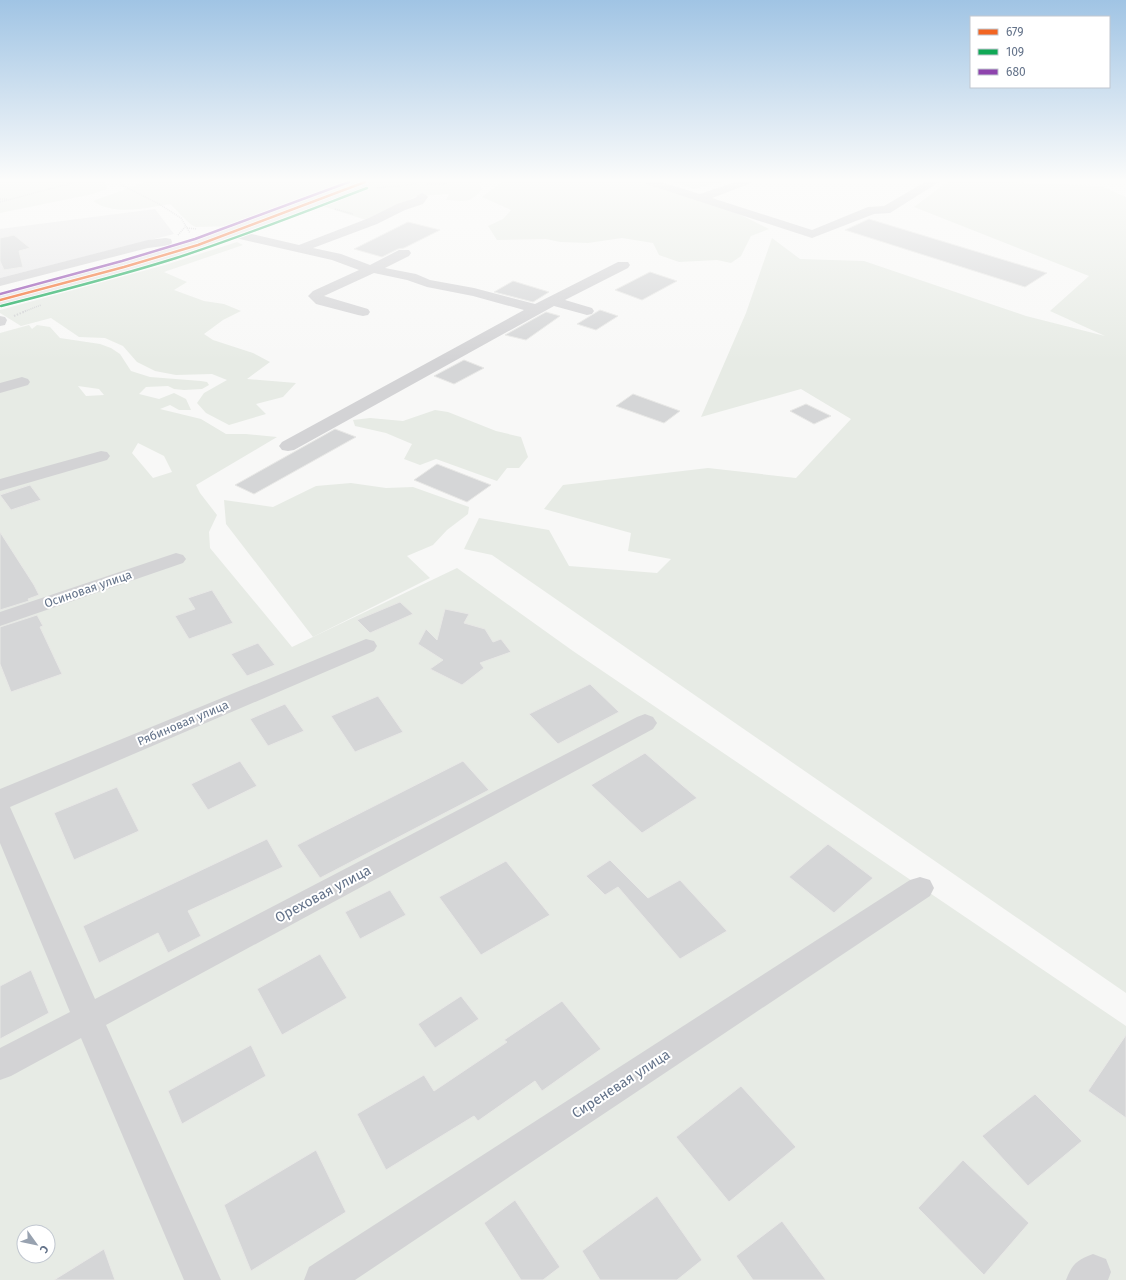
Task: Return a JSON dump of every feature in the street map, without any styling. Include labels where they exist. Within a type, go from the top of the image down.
[{"type":"main road","points":[[7,298],[126,267],[205,242]]},
{"type":"street","points":[[7,298],[0,284],[142,242]]},
{"type":"street","points":[[153,242],[161,256]]},
{"type":"street","points":[[165,242],[183,249]]},
{"type":"street","points":[[266,242],[336,258],[372,269],[411,276],[443,286],[474,292],[538,309]]},
{"type":"street","points":[[299,250],[319,242]]},
{"type":"street","points":[[363,312],[321,301],[315,296],[404,252]]},
{"type":"street","points":[[88,259],[126,267]]},
{"type":"street","points":[[288,446],[538,309],[623,265]]},
{"type":"street","points":[[554,301],[587,311]]},
{"type":"street","points":[[0,388],[22,382]]},
{"type":"street","points":[[0,485],[101,456]]},
{"type":"street","name":"Осиновая улица","points":[[0,619],[176,559]]},
{"type":"street","name":"Рябиновая улица","points":[[0,800],[366,646]]},
{"type":"street","name":"Ореховая улица","points":[[0,1065],[645,723]]},
{"type":"street","points":[[0,812],[88,1019],[202,1280]]},
{"type":"street","name":"Сиреневая улица","points":[[322,1280],[920,888]]},
{"type":"shaded area","points":[[0,242],[143,242],[0,278]]},
{"type":"shaded area","points":[[237,242],[243,245],[164,272],[187,282],[174,290],[204,301],[224,304],[241,311],[223,320],[204,334],[213,340],[253,353],[270,362],[247,379],[296,383],[283,397],[256,404],[266,414],[229,425],[206,413],[197,403],[204,393],[227,380],[212,374],[176,375],[155,371],[137,362],[123,346],[105,338],[79,337],[51,318],[21,326],[0,313],[0,310],[165,265]]},
{"type":"shaded area","points":[[559,242],[597,242],[588,243]]},
{"type":"shaded area","points":[[645,242],[748,242],[741,256],[731,263],[717,260],[679,262],[659,255],[653,243]]},
{"type":"shaded area","points":[[771,242],[777,242],[800,259],[864,261],[1026,316],[1105,336],[1050,311],[1089,276],[1002,242],[1126,242],[1126,993],[492,555],[464,549],[479,518],[549,530],[569,566],[657,573],[671,559],[628,551],[631,533],[544,509],[563,485],[708,468],[796,478],[851,419],[801,389],[701,417],[746,313]]},
{"type":"shaded area","points":[[29,325],[32,329],[37,325],[50,327],[60,338],[100,344],[111,348],[120,354],[131,371],[150,377],[207,382],[209,385],[202,389],[184,390],[174,389],[168,386],[146,387],[139,394],[159,399],[174,393],[186,399],[191,410],[179,410],[170,405],[160,409],[201,419],[226,434],[277,437],[196,485],[200,493],[217,515],[209,532],[210,548],[292,647],[457,568],[573,651],[1126,1026],[1126,1280],[0,1280],[0,333]],"holes":[[[78,386],[99,389],[104,395],[86,396]],[[138,443],[164,456],[172,472],[153,478],[132,453]]]},
{"type":"shaded area","points":[[435,410],[448,412],[496,431],[521,437],[528,457],[519,468],[507,468],[497,481],[436,459],[420,465],[404,459],[412,444],[386,433],[355,426],[353,420],[370,418],[403,421]]},
{"type":"shaded area","points":[[351,483],[386,488],[413,487],[469,507],[468,514],[447,530],[433,545],[407,556],[430,578],[313,637],[226,524],[224,500],[273,507],[316,486]]},
{"type":"building","points":[[0,242],[22,242],[30,248],[19,251],[23,267],[4,270],[0,261]]},
{"type":"building","points":[[369,242],[417,242],[382,257],[354,249]]},
{"type":"building","points":[[882,242],[944,242],[1047,273],[1025,287]]},
{"type":"building","points":[[650,272],[677,281],[642,300],[615,290]]},
{"type":"building","points":[[513,281],[549,292],[533,302],[494,292]]},
{"type":"building","points":[[600,310],[618,316],[596,330],[577,324]]},
{"type":"building","points":[[546,312],[560,316],[526,340],[505,335]]},
{"type":"building","points":[[464,360],[484,368],[454,384],[434,376]]},
{"type":"building","points":[[633,394],[680,411],[664,423],[616,406]]},
{"type":"building","points":[[806,404],[831,416],[814,424],[790,411]]},
{"type":"building","points":[[335,429],[356,437],[254,494],[235,485]]},
{"type":"building","points":[[437,464],[491,485],[467,502],[414,480]]},
{"type":"building","points":[[30,485],[41,500],[11,510],[0,495]]},
{"type":"building","points":[[0,532],[39,595],[28,599],[29,601],[0,610]]},
{"type":"building","points":[[212,590],[233,623],[189,639],[175,616],[195,609],[188,598]]},
{"type":"building","points":[[400,602],[413,614],[370,633],[357,620]]},
{"type":"building","points":[[445,609],[469,614],[464,623],[485,629],[493,642],[501,639],[511,652],[480,663],[484,668],[462,685],[430,669],[443,660],[418,644],[426,629],[437,640]]},
{"type":"building","points":[[37,615],[43,626],[40,627],[62,674],[11,692],[0,664],[0,627]]},
{"type":"building","points":[[258,643],[275,665],[247,676],[231,654]]},
{"type":"building","points":[[590,684],[619,712],[558,744],[529,714]]},
{"type":"building","points":[[378,696],[403,732],[355,752],[331,716]]},
{"type":"building","points":[[285,704],[304,731],[268,746],[250,719]]},
{"type":"building","points":[[645,753],[697,798],[642,833],[591,785]]},
{"type":"building","points":[[240,761],[257,786],[208,810],[191,784]]},
{"type":"building","points":[[463,761],[489,790],[320,878],[297,845]]},
{"type":"building","points":[[117,787],[139,831],[74,860],[54,813]]},
{"type":"building","points":[[267,839],[283,867],[188,911],[201,936],[168,953],[158,933],[99,963],[83,926]]},
{"type":"building","points":[[828,844],[873,878],[834,913],[789,877]]},
{"type":"building","points":[[610,860],[648,898],[680,880],[727,931],[680,959],[618,887],[605,895],[586,876]]},
{"type":"building","points":[[506,861],[550,915],[481,955],[439,897]]},
{"type":"building","points":[[390,890],[406,915],[360,939],[345,912]]},
{"type":"building","points":[[320,954],[347,998],[282,1035],[257,989]]},
{"type":"building","points":[[31,970],[49,1013],[0,1039],[0,986]]},
{"type":"building","points":[[461,996],[479,1019],[435,1048],[418,1024]]},
{"type":"building","points":[[562,1001],[601,1049],[542,1091],[535,1081],[478,1121],[474,1116],[386,1170],[357,1114],[424,1075],[434,1091],[507,1042],[504,1040]]},
{"type":"building","points":[[1126,1035],[1126,1118],[1088,1091]]},
{"type":"building","points":[[251,1045],[266,1076],[182,1124],[168,1091]]},
{"type":"building","points":[[741,1086],[796,1147],[729,1202],[676,1137]]},
{"type":"building","points":[[1035,1094],[1082,1141],[1028,1186],[982,1136]]},
{"type":"building","points":[[316,1150],[346,1212],[251,1271],[224,1205]]},
{"type":"building","points":[[963,1160],[1029,1223],[984,1275],[918,1208]]},
{"type":"building","points":[[657,1196],[702,1260],[677,1280],[600,1280],[582,1251]]},
{"type":"building","points":[[515,1200],[560,1267],[543,1280],[521,1280],[484,1223]]},
{"type":"building","points":[[782,1221],[826,1280],[753,1280],[736,1256]]},
{"type":"building","points":[[104,1249],[115,1280],[54,1280]]},
{"type":"transit line","name":"680","points":[[0,294],[122,261],[186,242]]},
{"type":"transit line","name":"679","points":[[0,300],[75,281],[174,253],[207,242]]},
{"type":"transit line","name":"109","points":[[1,306],[151,266],[225,242]]}]
